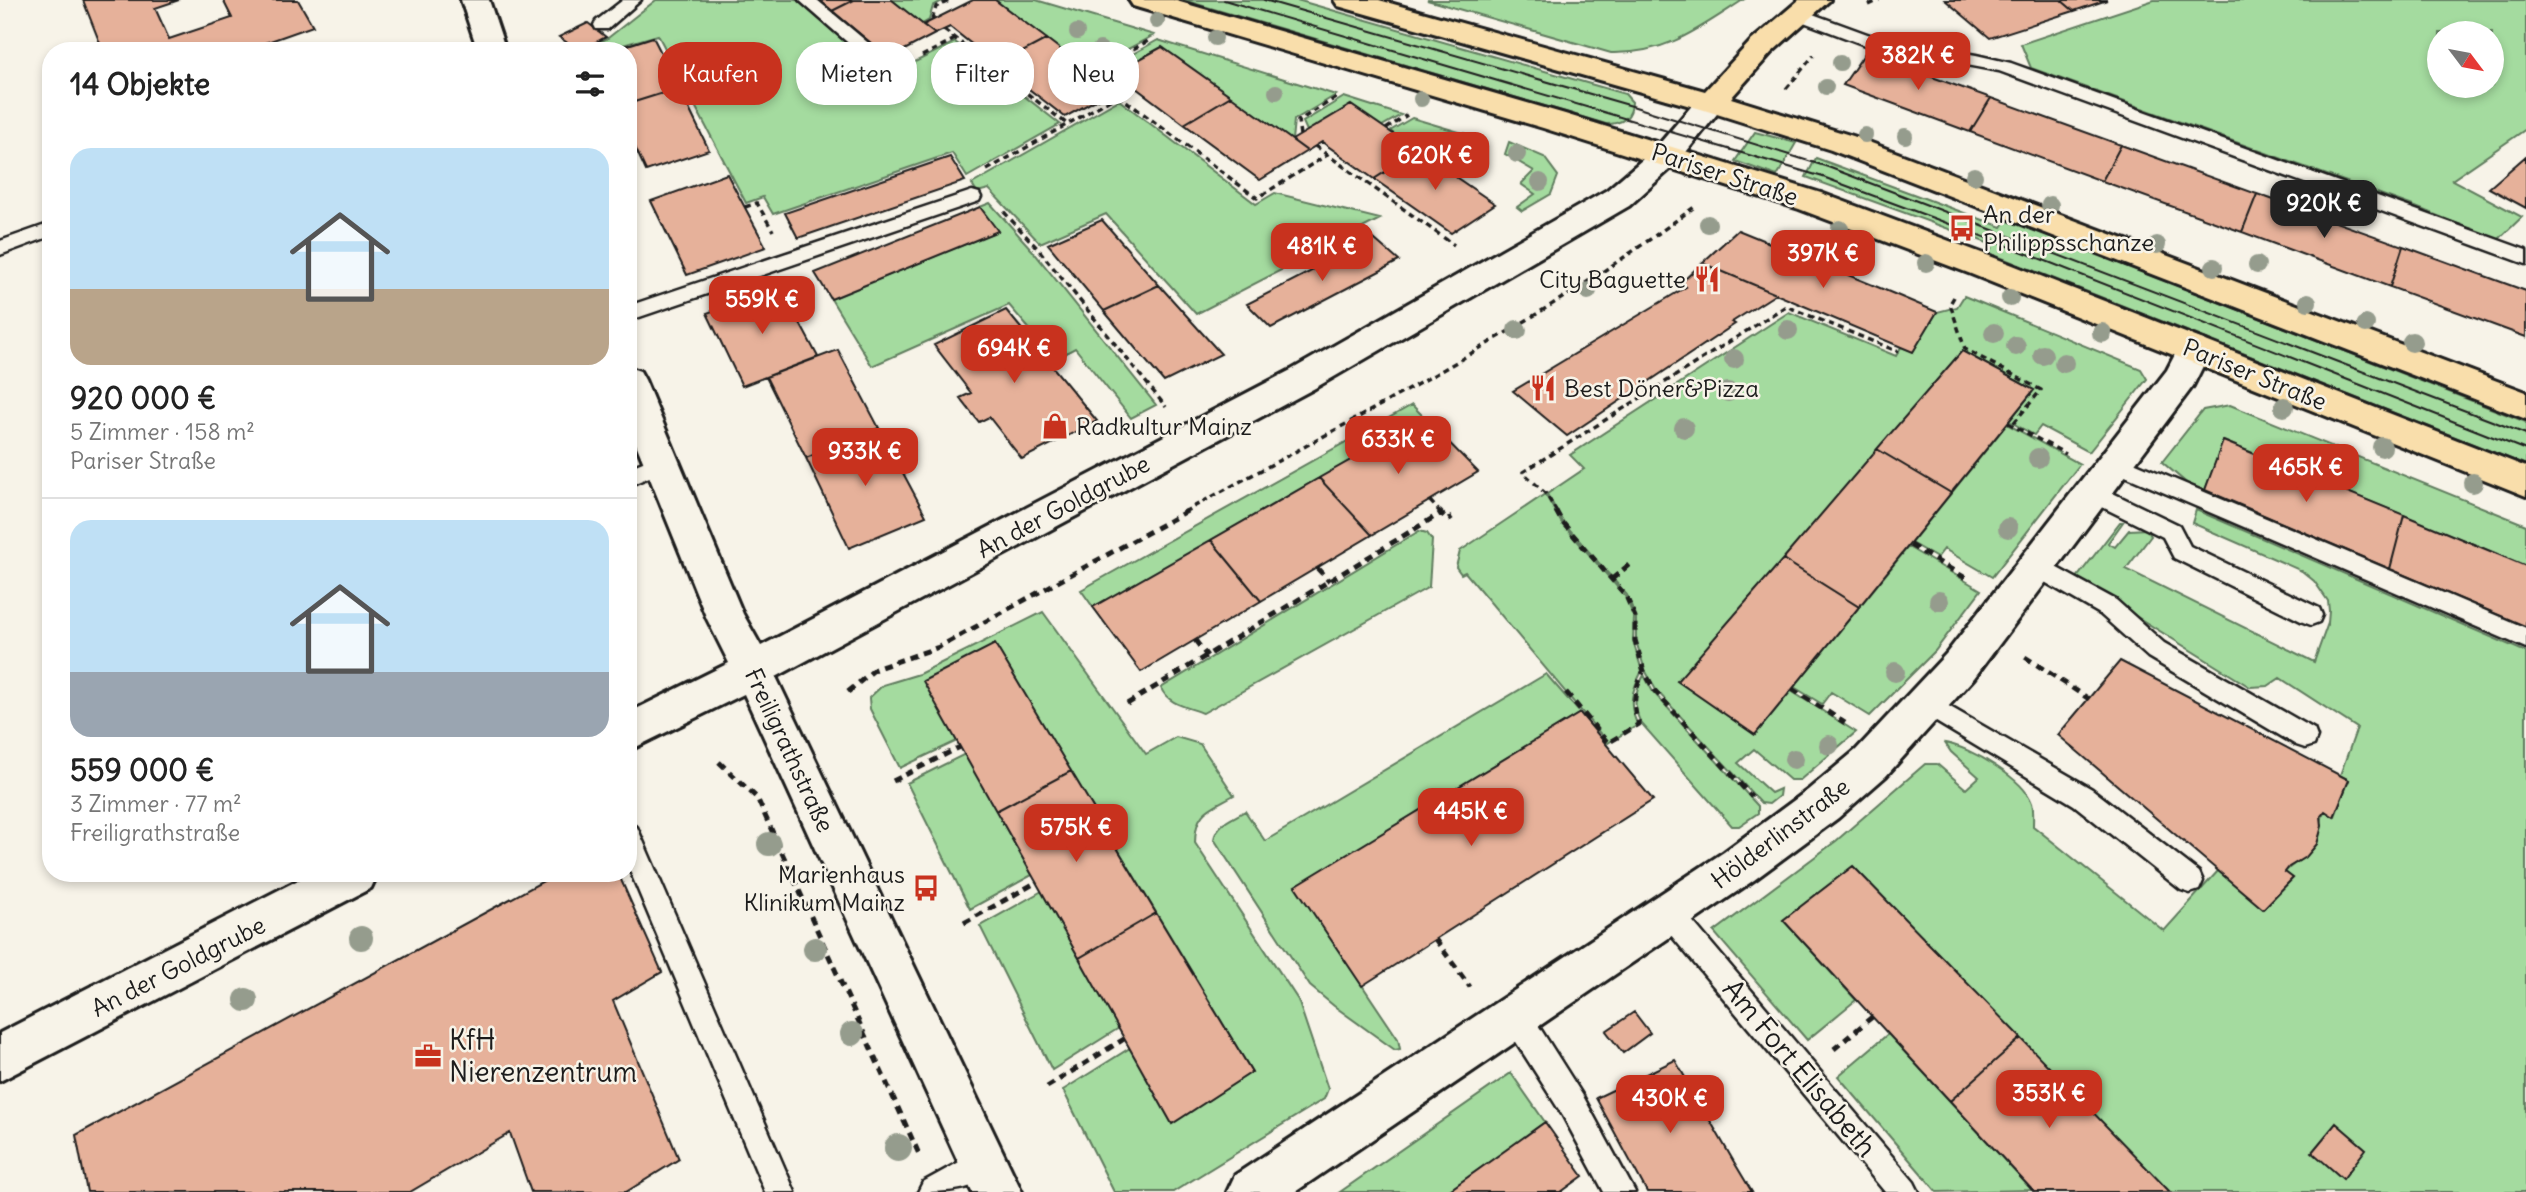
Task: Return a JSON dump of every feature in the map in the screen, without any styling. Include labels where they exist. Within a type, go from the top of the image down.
[{"type":"main road","name":"Pariser Straße","points":[[1143,0],[1667,155],[1810,201],[1891,230],[2526,482]]},
{"type":"main road","points":[[1348,0],[1711,102],[1842,143],[2526,406]]},
{"type":"main road","points":[[1711,102],[1761,47],[1807,7]]},
{"type":"street","points":[[475,0],[489,42]]},
{"type":"street","points":[[1667,155],[1711,102]]},
{"type":"street","name":"An der Goldgrube","points":[[637,728],[1254,405],[1618,198],[1667,155]]},
{"type":"street","name":"Hölderlinstraße","points":[[1276,1185],[1823,804],[1871,763],[1960,666],[2181,377],[2194,350]]},
{"type":"street","name":"Freiligrathstraße","points":[[637,401],[726,619],[753,670],[990,1177]]},
{"type":"street","name":"An der Goldgrube","points":[[0,1058],[339,882]]},
{"type":"lane","points":[[603,25],[633,0]]},
{"type":"lane","points":[[807,0],[857,42]]},
{"type":"lane","points":[[1807,7],[1876,43],[1979,59],[2006,67],[2526,257]]},
{"type":"lane","points":[[637,311],[972,197]]},
{"type":"lane","points":[[0,248],[42,232]]},
{"type":"lane","points":[[637,474],[663,462]]},
{"type":"lane","points":[[2105,478],[2171,531],[2182,552],[2311,615]]},
{"type":"lane","points":[[2105,478],[2526,638]]},
{"type":"lane","points":[[2037,566],[2108,607],[2156,650],[2305,737]]},
{"type":"lane","points":[[1926,704],[2082,797],[2190,881]]},
{"type":"lane","points":[[637,856],[780,1192]]},
{"type":"lane","name":"Am Fort Elisabeth","points":[[1669,913],[1905,1192]]},
{"type":"lane","points":[[1516,1016],[1573,1106],[1620,1192]]},
{"type":"lane","points":[[934,1191],[990,1177]]},
{"type":"path","points":[[932,20],[936,7],[951,0]]},
{"type":"path","points":[[944,30],[1067,124]]},
{"type":"path","points":[[1139,45],[1154,37]]},
{"type":"path","points":[[1300,135],[1298,121],[1342,94]]},
{"type":"path","points":[[976,177],[1100,105]]},
{"type":"path","points":[[1131,105],[1257,198],[1327,155]]},
{"type":"path","points":[[1315,146],[1461,250]]},
{"type":"path","points":[[972,197],[986,193],[1039,250],[1169,410]]},
{"type":"path","points":[[848,692],[875,669],[939,648],[1428,378],[1631,255],[1696,208]]},
{"type":"path","points":[[1959,287],[1950,304],[1965,349],[2041,390],[2010,424],[2072,458]]},
{"type":"path","points":[[1756,800],[1655,691],[1644,671],[1635,640],[1635,617],[1626,596],[1562,522],[1546,494],[1523,472],[1786,306],[1899,352]]},
{"type":"path","points":[[1430,501],[1448,520],[1452,517]]},
{"type":"path","points":[[1127,704],[1441,513]]},
{"type":"path","points":[[1910,545],[1975,583]]},
{"type":"path","points":[[1612,579],[1631,563]]},
{"type":"path","points":[[1317,568],[1329,581]]},
{"type":"path","points":[[1195,640],[1207,656]]},
{"type":"path","points":[[2020,653],[2089,699]]},
{"type":"path","points":[[1566,692],[1608,743],[1639,724],[1633,712],[1633,700],[1644,671]]},
{"type":"path","points":[[1792,689],[1849,725]]},
{"type":"path","points":[[893,781],[960,747]]},
{"type":"path","points":[[719,762],[757,798],[934,1191]]},
{"type":"path","points":[[964,923],[1037,882]]},
{"type":"path","points":[[1436,939],[1473,991]]},
{"type":"path","points":[[1830,1052],[1872,1017]]},
{"type":"path","points":[[1047,1087],[1124,1039]]},
{"type":"green space","points":[[656,0],[804,0],[853,42],[796,42],[796,105],[917,105],[917,61],[931,54],[931,105],[1034,104],[1060,124],[967,177],[952,153],[773,214],[763,197],[746,203],[695,105],[782,105],[782,42],[662,42],[658,35],[634,42],[600,42]]},
{"type":"green space","points":[[892,0],[944,0],[933,6],[929,20],[922,24]]},
{"type":"green space","points":[[995,0],[1036,0],[1154,35],[1139,43],[1050,42]]},
{"type":"green space","points":[[1183,0],[1297,0],[1625,94],[1632,102],[1631,108],[1625,119],[1606,124]]},
{"type":"green space","points":[[1427,0],[1743,0],[1681,38],[1649,49],[1611,53]]},
{"type":"green space","points":[[2154,0],[2526,0],[2526,129],[2452,180],[2522,217],[2498,240],[2413,206],[2031,68],[2021,44]]},
{"type":"green space","points":[[1158,40],[1336,95],[1294,120],[1292,140],[1162,47],[1139,60],[1139,51]]},
{"type":"green space","points":[[1344,97],[1401,115],[1382,126],[1351,105],[1307,131],[1303,122]]},
{"type":"green space","points":[[1110,105],[1126,105],[1256,204],[1275,193],[1380,219],[1196,314],[1106,214],[1040,243],[989,189],[977,192],[972,184]]},
{"type":"green space","points":[[1412,118],[1483,139],[1441,167],[1390,131]]},
{"type":"green space","points":[[1755,132],[1796,143],[1777,176],[1735,161]]},
{"type":"green space","points":[[1509,142],[1544,157],[1558,176],[1551,194],[1522,211],[1517,207],[1535,194],[1521,184],[1534,171],[1505,154]]},
{"type":"green space","points":[[1816,158],[2002,227],[2007,220],[2024,226],[2526,422],[2526,465],[1989,253],[1993,245],[1806,177]]},
{"type":"green space","points":[[990,203],[1032,250],[1156,405],[1131,418],[1075,348],[1055,359],[1009,305],[872,366],[831,299],[997,231],[980,207]]},
{"type":"green space","points":[[1964,296],[2141,369],[2147,379],[2089,452],[2041,426],[2034,435],[2009,421],[2034,390],[1962,351],[1678,681],[1755,735],[1791,691],[1856,732],[1800,780],[1790,780],[1754,749],[1738,763],[1771,793],[1780,789],[1779,796],[1769,804],[1761,803],[1656,690],[1645,670],[1636,641],[1636,617],[1627,595],[1563,522],[1547,494],[1584,469],[1570,455],[1789,312],[1896,356],[1901,347],[1913,351],[1937,312],[1957,307]]},
{"type":"green space","points":[[1412,405],[1425,418],[1093,607],[1081,590]]},
{"type":"green space","points":[[2230,405],[2526,525],[2526,566],[2224,441],[2205,490],[2190,486],[2162,462],[2203,410]]},
{"type":"green space","points":[[2007,424],[2080,464],[1992,577],[1944,549],[1937,558],[1911,543]]},
{"type":"green space","points":[[1545,494],[1561,522],[1625,596],[1634,617],[1633,641],[1642,671],[1632,698],[1638,725],[1608,743],[1465,572],[1461,574],[1456,567],[1460,551]]},
{"type":"green space","points":[[2196,510],[2526,652],[2526,1192],[2170,1192],[1853,866],[1783,920],[1856,1000],[1807,1040],[1714,932],[1836,841],[1925,764],[1937,764],[1966,789],[1979,777],[1951,752],[1945,743],[1981,757],[2019,784],[2032,803],[2033,826],[2164,931],[2218,871],[2263,909],[2293,878],[2285,872],[2316,845],[2325,811],[2335,816],[2349,780],[2340,775],[2357,728],[2280,678],[2268,686],[2250,687],[2076,579],[2120,522],[2123,522],[2108,543],[2115,547],[2129,530],[2147,529],[2151,536],[2126,569],[2314,662],[2328,623],[2329,611],[2328,601],[2314,581],[2302,571],[2192,523]]},
{"type":"green space","points":[[1419,531],[1427,533],[1432,540],[1429,587],[1203,713],[1179,704],[1164,693],[1161,688]]},
{"type":"green space","points":[[1908,547],[1981,590],[1935,651],[1870,716],[1831,692],[1822,704],[1794,687]]},
{"type":"green space","points":[[1043,612],[1146,754],[1176,737],[1200,744],[1234,795],[1205,812],[1198,824],[1195,843],[1298,1000],[1328,1089],[1324,1099],[1173,1192],[1114,1192],[1063,1090],[1130,1048],[1172,1123],[1252,1072],[995,645],[957,741],[900,768],[870,709],[869,698],[883,685],[919,674]]},
{"type":"green space","points":[[1546,674],[1580,713],[1296,886],[1398,1039],[1400,1049],[1395,1050],[1310,986],[1214,839],[1218,829],[1245,811],[1265,841]]},
{"type":"green space","points":[[1644,675],[1653,692],[1758,806],[1758,813],[1739,826],[1732,826],[1641,723],[1636,711],[1636,699]]},
{"type":"green space","points":[[965,754],[1032,875],[970,909],[907,783]]},
{"type":"green space","points":[[1042,891],[1119,1028],[1052,1070],[980,926]]},
{"type":"green space","points":[[1888,1034],[2032,1190],[1937,1192],[1838,1076]]},
{"type":"green space","points":[[1511,1073],[1545,1122],[1447,1192],[1340,1192]]},
{"type":"building","points":[[83,0],[179,0],[155,8],[169,39],[232,18],[223,0],[298,0],[313,26],[268,42],[99,42]]},
{"type":"building","points":[[819,0],[854,0],[832,11]]},
{"type":"building","points":[[854,0],[892,0],[935,34],[917,43],[870,42],[832,11]]},
{"type":"building","points":[[973,0],[995,0],[1047,39],[1034,46],[1034,42],[969,42],[950,27],[935,34],[923,25]]},
{"type":"building","points":[[1945,0],[2061,0],[2074,11],[1990,38]]},
{"type":"building","points":[[2061,0],[2107,0],[2074,11]]},
{"type":"building","points":[[588,23],[606,37],[596,42],[566,42],[559,37]]},
{"type":"building","points":[[653,37],[658,47],[658,95],[637,101],[637,42]]},
{"type":"building","points":[[1047,39],[1051,42],[1048,42],[1048,104],[1034,93],[1034,46]]},
{"type":"building","points":[[1162,47],[1231,96],[1184,124],[1139,90],[1139,59]]},
{"type":"building","points":[[1865,53],[1991,98],[1970,132],[1843,85]]},
{"type":"building","points":[[658,95],[658,105],[687,105],[709,150],[646,171],[637,152],[637,101]]},
{"type":"building","points":[[1231,96],[1307,151],[1260,180],[1184,124]]},
{"type":"building","points":[[1991,98],[2121,145],[2102,181],[1970,132]]},
{"type":"building","points":[[1050,105],[1087,105],[1065,117]]},
{"type":"building","points":[[1351,105],[1418,151],[1374,179],[1322,142],[1307,151],[1292,140]]},
{"type":"building","points":[[2121,145],[2257,194],[2242,232],[2102,181]]},
{"type":"building","points":[[1418,151],[1495,204],[1451,233],[1374,179]]},
{"type":"building","points":[[2526,156],[2526,208],[2489,188]]},
{"type":"building","points":[[950,157],[965,181],[798,238],[785,213]]},
{"type":"building","points":[[727,174],[766,247],[687,275],[651,201]]},
{"type":"building","points":[[2257,194],[2403,246],[2390,287],[2242,232]]},
{"type":"building","points":[[980,207],[998,231],[831,299],[815,273]]},
{"type":"building","points":[[1102,220],[1159,285],[1104,311],[1048,244]]},
{"type":"building","points":[[1738,230],[1937,312],[1913,352],[1702,263]]},
{"type":"building","points":[[1374,239],[1399,261],[1271,328],[1247,304]]},
{"type":"building","points":[[2403,246],[2526,291],[2526,337],[2390,287]]},
{"type":"building","points":[[1702,263],[1776,294],[1567,436],[1513,391],[1686,287],[1681,283]]},
{"type":"building","points":[[1159,285],[1221,354],[1164,382],[1104,311]]},
{"type":"building","points":[[780,286],[818,357],[742,386],[707,313]]},
{"type":"building","points":[[1006,310],[1097,421],[1022,459],[989,417],[979,422],[960,398],[971,393],[934,345]]},
{"type":"building","points":[[838,350],[879,428],[806,458],[766,377]]},
{"type":"building","points":[[1962,351],[2034,390],[1951,493],[1877,449]]},
{"type":"building","points":[[1425,418],[1478,472],[1372,535],[1319,478]]},
{"type":"building","points":[[879,428],[926,516],[849,548],[806,458]]},
{"type":"building","points":[[2223,441],[2404,515],[2390,569],[2205,490]]},
{"type":"building","points":[[1877,449],[1951,493],[1859,607],[1783,559]]},
{"type":"building","points":[[1319,478],[1372,535],[1261,601],[1211,540]]},
{"type":"building","points":[[2404,515],[2526,566],[2526,627],[2390,569]]},
{"type":"building","points":[[1211,540],[1261,601],[1141,672],[1093,607]]},
{"type":"building","points":[[1783,559],[1859,607],[1755,735],[1677,681]]},
{"type":"building","points":[[995,644],[1071,771],[996,811],[923,681]]},
{"type":"building","points":[[2120,661],[2349,780],[2334,817],[2325,811],[2321,816],[2322,826],[2317,844],[2307,856],[2289,867],[2285,872],[2293,878],[2263,909],[2058,735]]},
{"type":"building","points":[[1580,713],[1653,800],[1362,986],[1295,886]]},
{"type":"building","points":[[1071,771],[1156,913],[1079,958],[996,811]]},
{"type":"building","points":[[1853,866],[2021,1038],[1950,1101],[1783,920]]},
{"type":"building","name":"KfH Nierenzentrum","points":[[541,882],[622,882],[662,972],[613,1001],[679,1159],[626,1192],[531,1192],[510,1133],[410,1192],[87,1192],[76,1135]]},
{"type":"building","points":[[1156,913],[1252,1072],[1172,1124],[1079,958]]},
{"type":"building","points":[[1634,1012],[1650,1033],[1623,1053],[1606,1031]]},
{"type":"building","points":[[2021,1038],[2170,1192],[2034,1192],[1950,1101]]},
{"type":"building","points":[[1675,1060],[1752,1192],[1647,1192],[1596,1098]]},
{"type":"building","points":[[1545,1122],[1583,1176],[1561,1192],[1447,1192]]},
{"type":"building","points":[[2336,1123],[2366,1149],[2343,1179],[2312,1152]]},
{"type":"tram line","points":[[1224,0],[1823,177],[1995,241],[2526,450]]},
{"type":"tram line","points":[[1264,0],[1632,106],[1828,167],[2526,434]]},
{"type":"place","name":"An der Philippsschanze","points":[[1962,228]]},
{"type":"place","name":"City Baguette","points":[[1707,279]]},
{"type":"place","name":"Best Döner&Pizza","points":[[1543,388]]},
{"type":"place","name":"Radkultur Mainz","points":[[1055,426]]},
{"type":"place","name":"Marienhaus Klinikum Mainz","points":[[926,888]]},
{"type":"place","name":"KfH Nierenzentrum","points":[[428,1056]]}]
